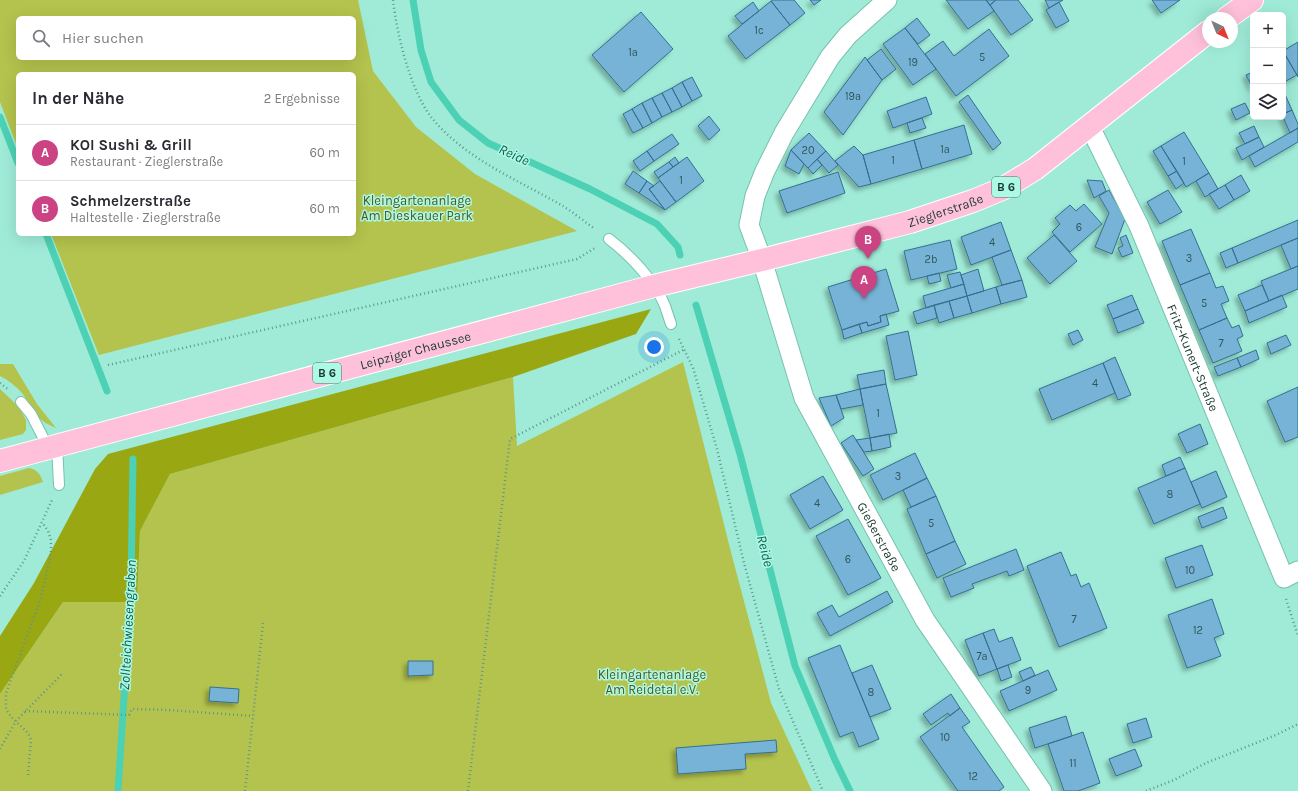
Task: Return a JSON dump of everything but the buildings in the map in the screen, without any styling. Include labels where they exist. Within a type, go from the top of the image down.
[{"type":"main road","points":[[1235,12],[1252,0]]},
{"type":"main road","name":"Zieglerstraße","points":[[660,284],[762,260],[910,222],[973,202],[1002,189],[1035,169],[1202,37]]},
{"type":"main road","name":"Leipziger Chaussee","points":[[0,461],[660,284]]},
{"type":"street","name":"Gießerstraße","points":[[887,0],[848,35],[830,57],[784,132],[765,171],[755,196],[749,225],[762,260],[804,398],[925,620],[1042,791]]},
{"type":"street","name":"Fritz-Kunert-Straße","points":[[1089,125],[1139,226],[1291,575]]},
{"type":"lane","points":[[609,239],[660,284],[671,324]]},
{"type":"lane","points":[[21,402],[53,446],[59,485]]},
{"type":"path","points":[[108,365],[577,259],[609,239],[565,207],[482,161],[453,140],[431,116],[415,90],[396,25],[392,0]]},
{"type":"path","points":[[671,324],[693,368],[717,449],[744,563],[779,689],[823,791]]},
{"type":"path","points":[[468,791],[510,439],[684,349]]},
{"type":"path","points":[[0,596],[24,560],[59,485]]},
{"type":"path","points":[[28,775],[31,740],[28,732],[11,717],[6,709],[6,694],[41,598],[51,554],[51,540],[48,531],[42,522]]},
{"type":"path","points":[[1291,575],[1287,602],[1298,636]]},
{"type":"path","points":[[245,791],[263,623]]},
{"type":"path","points":[[0,749],[16,721],[24,711],[62,674]]},
{"type":"path","points":[[24,711],[129,715],[132,709],[254,716]]},
{"type":"path","points":[[1146,791],[1174,780],[1206,763],[1276,735],[1298,724]]},
{"type":"green space","name":"Kleingartenanlage Am Dieskauer Park","points":[[0,0],[358,0],[373,71],[416,127],[475,174],[577,231],[99,355],[52,236],[356,236],[356,72],[16,72],[16,144],[0,102]]},
{"type":"green space","points":[[651,309],[636,334],[513,377],[170,474],[140,531],[137,602],[63,602],[0,694],[0,636],[34,583],[95,469],[108,454]]},
{"type":"green space","name":"Kleingartenanlage Am Reidetal e.V.","points":[[683,362],[771,703],[812,791],[0,791],[0,694],[63,602],[137,602],[140,531],[170,474],[513,377],[517,446]]},
{"type":"green space","points":[[0,364],[13,364],[37,404],[56,428],[43,421],[36,414],[20,390],[0,376]]},
{"type":"green space","points":[[0,389],[19,407],[26,420],[26,430],[23,434],[0,440]]},
{"type":"green space","points":[[29,468],[38,473],[43,482],[0,495],[0,476]]},
{"type":"waterway","name":"Reide","points":[[413,0],[421,50],[431,82],[459,120],[488,143],[590,189],[657,224],[678,247],[680,255]]},
{"type":"waterway","name":"Zollteichwiesengraben","points":[[0,117],[16,158]]},
{"type":"waterway","name":"Zollteichwiesengraben","points":[[47,236],[107,391]]},
{"type":"waterway","name":"Reide","points":[[696,305],[740,454],[795,666],[835,760],[850,791]]},
{"type":"waterway","name":"Zollteichwiesengraben","points":[[118,791],[131,588],[133,459]]},
{"type":"place","name":"Schmelzerstraße","points":[[868,259]]},
{"type":"place","name":"KOI Sushi & Grill","points":[[864,299]]}]
